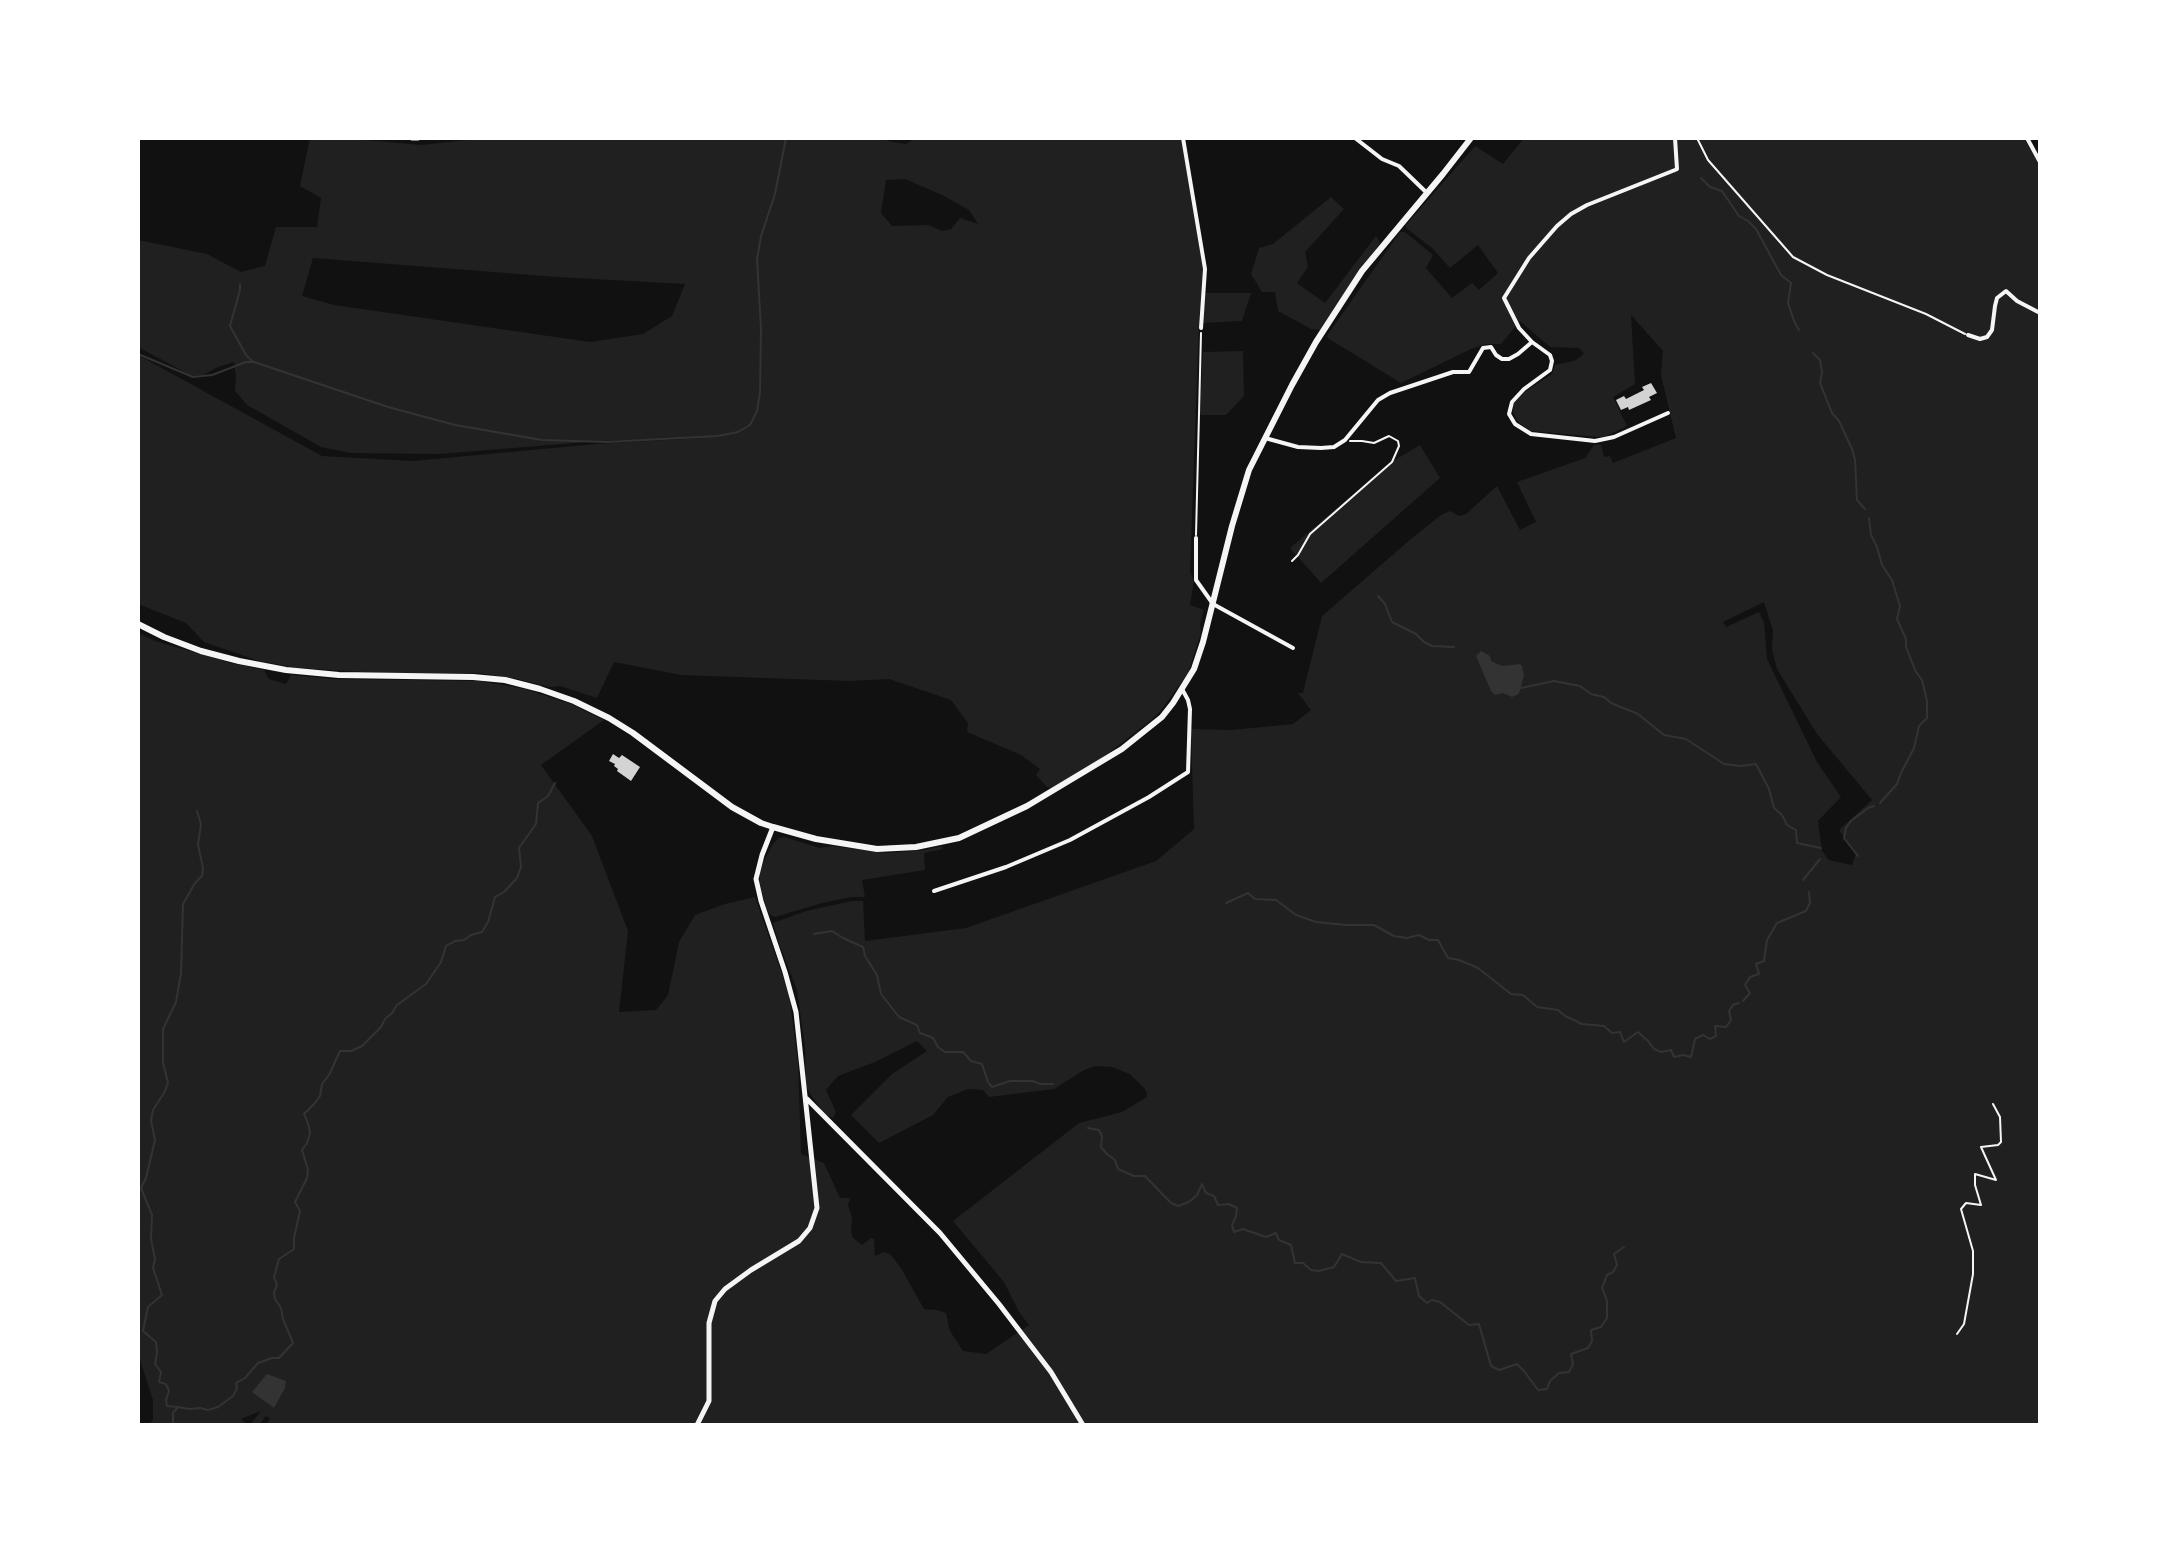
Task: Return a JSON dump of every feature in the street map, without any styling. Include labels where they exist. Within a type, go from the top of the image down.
[{"type":"main road","points":[[138,624],[201,651],[286,670],[339,675],[473,677],[505,680],[540,689],[609,718],[732,807],[761,823],[816,839],[877,849],[916,847],[959,838],[1027,806],[1122,749],[1162,717],[1182,689],[1198,656],[1249,470],[1316,342],[1362,271],[1471,138]]},
{"type":"street","points":[[1183,138],[1205,269],[1201,328]]},
{"type":"street","points":[[1355,138],[1382,159],[1399,166],[1427,193]]},
{"type":"street","points":[[1668,413],[1614,437],[1595,441],[1531,434],[1515,424],[1509,414],[1512,402],[1550,370],[1552,361],[1550,355],[1519,328],[1504,298],[1522,267],[1571,214],[1677,169],[1675,138]]},
{"type":"street","points":[[2027,138],[2040,162]]},
{"type":"street","points":[[1968,335],[1980,339],[1987,337],[1992,330],[1997,298],[2006,291],[2017,301],[2040,313]]},
{"type":"street","points":[[1265,438],[1298,447],[1334,447],[1345,440],[1370,407],[1390,393],[1453,372],[1469,372],[1483,348],[1491,347],[1502,359],[1509,359],[1532,342]]},
{"type":"street","points":[[1196,538],[1196,580],[1213,604],[1293,648]]},
{"type":"street","points":[[934,891],[1006,867],[1070,840],[1188,772],[1190,709],[1182,689]]},
{"type":"street","points":[[697,1425],[709,1401],[709,1323],[715,1301],[725,1289],[751,1270],[799,1241],[814,1220],[817,1208],[796,1012],[756,879],[773,827]]},
{"type":"street","points":[[806,1098],[940,1233],[1051,1372],[1083,1425]]},
{"type":"lane","points":[[1697,138],[1708,160],[1793,257],[1827,275],[1926,314],[1968,335]]},
{"type":"path","points":[[1196,538],[1201,328]]},
{"type":"path","points":[[1292,561],[1310,534],[1392,462],[1399,446],[1398,441],[1389,436],[1374,443],[1345,440]]},
{"type":"path","points":[[1957,1334],[1964,1324],[1973,1274],[1973,1251],[1961,1209],[1966,1203],[1981,1205],[1975,1174],[1996,1180],[1981,1147],[2001,1142],[2000,1117],[1993,1104]]},
{"type":"shaded area","points":[[310,138],[422,145],[485,138],[884,138],[906,144],[915,138],[1181,138],[1203,268],[1190,571],[1194,581],[1190,605],[1204,610],[1201,633],[1188,673],[1150,721],[1102,758],[1051,788],[1036,775],[1040,769],[1021,755],[967,732],[968,723],[951,700],[889,679],[850,681],[681,675],[614,662],[597,698],[560,686],[549,687],[479,673],[383,673],[298,668],[259,661],[204,642],[186,623],[138,604],[138,355],[322,456],[413,461],[701,438],[600,441],[439,454],[350,453],[321,447],[247,405],[235,391],[234,362],[203,375],[192,376],[138,347],[138,240],[207,254],[241,272],[265,266],[276,227],[317,227],[321,198],[300,186]],"holes":[[[905,179],[969,210],[978,224],[960,218],[951,229],[942,231],[928,225],[892,226],[881,213],[886,180]],[[313,258],[557,277],[685,284],[672,316],[643,334],[590,342],[334,305],[302,296]]]},
{"type":"shaded area","points":[[1524,138],[2024,138],[2040,165],[2040,1425],[265,1425],[270,1419],[266,1416],[259,1425],[250,1425],[261,1411],[241,1419],[248,1425],[149,1425],[153,1419],[153,1400],[138,1354],[138,633],[155,641],[264,670],[269,679],[286,684],[291,675],[334,679],[479,681],[525,689],[571,704],[604,720],[541,765],[592,836],[628,931],[619,1012],[656,1010],[668,995],[679,942],[695,915],[755,897],[789,994],[798,1062],[801,1154],[824,1163],[840,1198],[850,1198],[848,1205],[853,1238],[862,1245],[874,1239],[875,1256],[884,1252],[890,1254],[924,1309],[946,1313],[950,1331],[963,1351],[986,1354],[1029,1325],[1004,1282],[953,1221],[1079,1123],[1122,1112],[1147,1097],[1146,1090],[1130,1074],[1112,1067],[1096,1066],[1054,1089],[989,1097],[983,1090],[968,1089],[948,1097],[933,1115],[879,1143],[851,1115],[892,1074],[927,1051],[917,1041],[838,1076],[826,1090],[836,1112],[833,1118],[824,1114],[806,1087],[805,1047],[797,990],[773,923],[806,911],[863,901],[865,941],[966,928],[1156,861],[1194,829],[1191,729],[1232,730],[1293,724],[1311,710],[1298,693],[1303,693],[1322,616],[1411,539],[1441,515],[1450,511],[1459,516],[1466,514],[1497,486],[1520,530],[1536,522],[1517,482],[1585,458],[1594,445],[1601,445],[1604,457],[1610,456],[1613,463],[1676,438],[1661,375],[1663,351],[1631,315],[1635,384],[1613,397],[1627,426],[1599,437],[1531,431],[1518,422],[1513,412],[1514,403],[1552,374],[1555,365],[1574,361],[1584,354],[1579,348],[1550,347],[1520,321],[1501,344],[1486,344],[1471,349],[1401,383],[1326,337],[1400,232],[1405,232],[1433,255],[1426,268],[1452,298],[1472,283],[1479,290],[1498,273],[1478,245],[1450,268],[1406,225],[1475,146],[1503,164]],"holes":[[[1764,602],[1773,631],[1772,650],[1777,669],[1817,734],[1872,800],[1839,830],[1856,853],[1852,865],[1829,860],[1822,851],[1818,821],[1841,797],[1817,762],[1767,659],[1764,622],[1759,612],[1726,627],[1723,622]]]},
{"type":"shaded area","points":[[1331,197],[1344,209],[1305,252],[1308,267],[1297,283],[1325,303],[1376,236],[1380,243],[1320,330],[1311,329],[1278,311],[1275,292],[1262,292],[1251,274],[1259,248],[1273,244]]},
{"type":"shaded area","points":[[1205,293],[1251,293],[1242,321],[1203,323]]},
{"type":"shaded area","points":[[1243,351],[1244,396],[1226,415],[1200,415],[1203,352]]},
{"type":"shaded area","points":[[1420,445],[1440,478],[1321,583],[1290,548],[1390,463]]},
{"type":"shaded area","points":[[1481,651],[1502,666],[1522,666],[1524,675],[1519,694],[1512,697],[1503,693],[1495,695],[1491,691],[1476,656]]},
{"type":"shaded area","points":[[784,837],[820,848],[833,846],[888,853],[942,846],[943,849],[924,853],[925,870],[862,880],[865,897],[822,903],[775,917],[766,907],[760,873],[773,844]]},
{"type":"shaded area","points":[[267,1374],[286,1381],[274,1408],[252,1392]]},
{"type":"building","points":[[1651,383],[1657,393],[1649,397],[1651,400],[1629,410],[1628,407],[1621,410],[1616,400],[1624,396],[1626,399]]},
{"type":"building","points":[[613,754],[619,758],[622,755],[640,767],[631,781],[609,761]]},
{"type":"waterway","points":[[138,354],[193,377],[212,375],[254,362],[388,407],[455,425],[542,440],[607,442],[718,436],[738,432],[750,425],[757,411],[761,329],[757,259],[786,138]]},
{"type":"waterway","points":[[1701,178],[1710,187],[1722,191],[1739,216],[1756,229],[1781,275],[1791,283],[1788,303],[1799,330]]},
{"type":"waterway","points":[[240,284],[230,326],[253,362]]},
{"type":"waterway","points":[[1813,353],[1820,360],[1820,383],[1832,413],[1852,449],[1857,500],[1865,509]]},
{"type":"waterway","points":[[1869,518],[1871,535],[1882,565],[1892,580],[1900,606],[1897,619],[1916,672],[1922,680],[1927,701],[1927,718],[1919,726],[1914,748],[1897,784],[1880,803]]},
{"type":"waterway","points":[[1378,596],[1392,622],[1432,646],[1454,647]]},
{"type":"waterway","points":[[1521,688],[1554,681],[1580,686],[1591,694],[1638,714],[1664,735],[1686,739],[1724,764],[1756,764],[1769,789],[1774,808],[1787,825],[1796,830],[1797,843],[1821,848]]},
{"type":"waterway","points":[[173,1425],[173,1413],[178,1407],[208,1410],[218,1407],[233,1396],[236,1383],[258,1363],[279,1358],[293,1343],[275,1299],[277,1285],[274,1277],[279,1259],[294,1249],[300,1211],[295,1202],[308,1170],[302,1150],[310,1133],[304,1114],[320,1096],[322,1084],[340,1051],[351,1051],[362,1046],[397,1005],[426,984],[441,962],[446,946],[482,932],[495,897],[517,878],[521,867],[519,848],[536,824],[538,803],[548,796],[555,783]]},
{"type":"waterway","points":[[1858,856],[1844,838],[1846,828],[1851,821],[1874,806]]},
{"type":"waterway","points":[[178,1407],[167,1406],[169,1391],[166,1384],[159,1382],[161,1372],[155,1364],[156,1342],[143,1331],[148,1307],[162,1295],[153,1268],[152,1215],[141,1188],[155,1140],[151,1121],[153,1110],[168,1083],[163,1063],[163,1029],[176,1002],[181,973],[183,904],[202,876],[198,845],[201,824],[197,811]]},
{"type":"waterway","points":[[1803,880],[1820,859]]},
{"type":"waterway","points":[[1743,1001],[1750,993],[1745,985],[1750,977],[1759,974],[1756,964],[1764,961],[1767,940],[1777,923],[1806,911],[1810,903],[1809,892]]},
{"type":"waterway","points":[[1226,903],[1248,893],[1255,899],[1276,900],[1296,915],[1316,922],[1374,925],[1394,936],[1407,938],[1419,935],[1438,940],[1448,958],[1478,968],[1511,994],[1523,995],[1537,1007],[1558,1010],[1582,1024],[1604,1026],[1612,1033],[1620,1032],[1624,1042],[1638,1032],[1654,1049],[1661,1052],[1671,1050],[1674,1057],[1691,1057],[1695,1039],[1703,1035],[1710,1039],[1716,1036],[1715,1026],[1726,1027],[1731,1020],[1729,1011],[1739,1003]]},
{"type":"waterway","points":[[814,934],[832,931],[863,947],[877,975],[881,994],[899,1017],[917,1025],[920,1033],[933,1038],[945,1052],[963,1052],[971,1061],[982,1064],[992,1087],[1010,1081],[1053,1084]]},
{"type":"waterway","points":[[1088,1128],[1099,1130],[1101,1147],[1115,1160],[1118,1169],[1134,1176],[1145,1176],[1171,1203],[1178,1206],[1197,1195],[1202,1184],[1218,1205],[1229,1204],[1237,1208],[1232,1225],[1234,1232],[1243,1229],[1266,1237],[1276,1233],[1279,1240],[1291,1245],[1295,1263],[1303,1263],[1311,1270],[1319,1271],[1334,1267],[1342,1254],[1361,1262],[1381,1263],[1396,1281],[1415,1278],[1419,1296],[1427,1303],[1432,1300],[1440,1302],[1469,1325],[1479,1324],[1491,1366],[1499,1370],[1517,1364],[1538,1390],[1547,1389],[1559,1373],[1569,1372],[1573,1364],[1571,1354],[1588,1348],[1592,1341],[1591,1330],[1601,1327],[1607,1318],[1607,1301],[1602,1288],[1607,1275],[1617,1265],[1614,1254],[1624,1247]]}]
